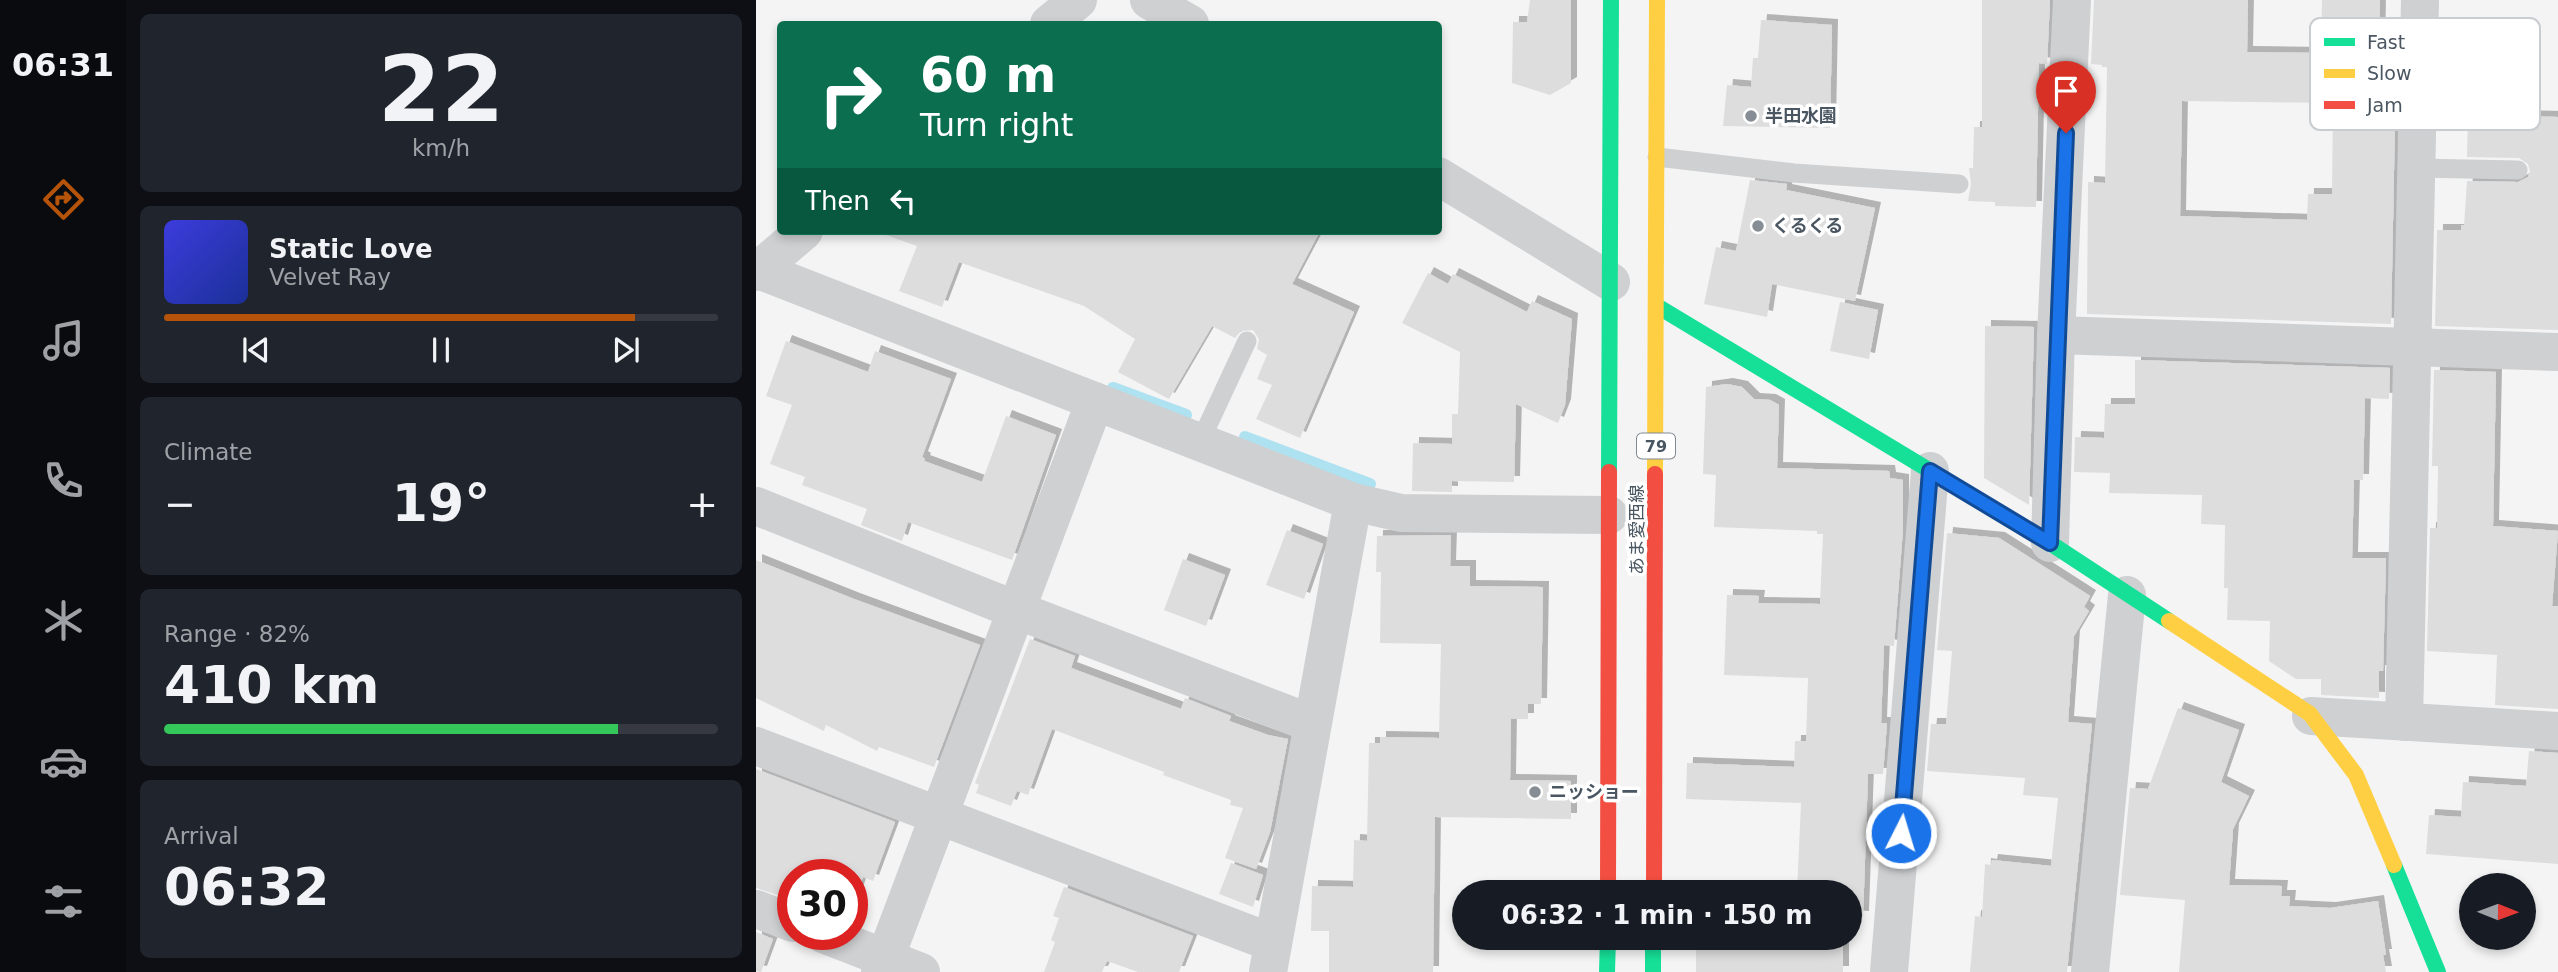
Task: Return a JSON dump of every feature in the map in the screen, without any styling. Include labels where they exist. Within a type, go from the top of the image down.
[{"type":"main road","name":"あま愛西線","points":[[1608,880],[1611,0]]},
{"type":"main road","name":"あま愛西線","points":[[1654,880],[1657,0]]},
{"type":"main road","points":[[1657,306],[2050,543],[2311,716],[2356,775],[2438,972]]},
{"type":"main road","points":[[1607,972],[1608,950]]},
{"type":"main road","points":[[1653,950],[1653,972]]},
{"type":"street","points":[[1053,21],[1078,0]]},
{"type":"street","points":[[1149,0],[1184,21]]},
{"type":"street","points":[[2050,543],[2071,0]]},
{"type":"street","points":[[2420,0],[2420,18]]},
{"type":"street","points":[[2404,722],[2417,130]]},
{"type":"street","points":[[1442,178],[1611,282]]},
{"type":"street","points":[[799,235],[757,270],[1353,502],[1401,513],[1609,514]]},
{"type":"street","points":[[2056,335],[2558,352]]},
{"type":"street","points":[[882,965],[1095,401]]},
{"type":"street","points":[[1889,972],[1930,471]]},
{"type":"street","points":[[756,746],[939,816],[1271,958],[1353,502]]},
{"type":"street","points":[[756,506],[1313,724]]},
{"type":"street","points":[[2090,972],[2127,595]]},
{"type":"street","points":[[2311,716],[2558,731]]},
{"type":"street","points":[[756,909],[777,917]]},
{"type":"street","points":[[853,950],[882,965],[921,972]]},
{"type":"lane","points":[[1657,157],[1794,173],[1959,184]]},
{"type":"lane","points":[[2416,168],[2518,170]]},
{"type":"lane","points":[[1200,442],[1247,341]]},
{"type":"building","points":[[1530,0],[1571,0],[1571,83],[1550,95],[1512,83],[1513,22],[1527,22]]},
{"type":"building","points":[[1982,0],[2050,0],[2047,64],[2039,63],[2036,207],[1995,206],[1995,202],[1968,201],[1971,184],[1969,168],[1973,168],[1974,127],[1982,127]]},
{"type":"building","points":[[2094,0],[2248,0],[2247,52],[2310,53],[2310,103],[2182,101],[2180,216],[2307,220],[2308,194],[2332,194],[2333,130],[2395,130],[2391,324],[2087,314],[2088,182],[2105,183],[2107,67],[2091,64]]},
{"type":"building","points":[[2322,0],[2380,0],[2380,18],[2322,18]]},
{"type":"building","points":[[1761,20],[1832,25],[1830,128],[1723,126],[1727,85],[1751,87],[1753,58],[1758,58]]},
{"type":"building","points":[[2540,117],[2558,117],[2558,330],[2435,326],[2437,230],[2461,230],[2461,225],[2464,225],[2467,181],[2518,182],[2528,177],[2530,171],[2528,164],[2519,158],[2467,157],[2468,130],[2540,130]]},
{"type":"building","points":[[1750,180],[1787,184],[1786,190],[1875,208],[1855,301],[1772,284],[1767,317],[1704,304],[1716,247],[1736,251]]},
{"type":"building","points":[[886,235],[1318,235],[1292,284],[1354,312],[1300,438],[1256,419],[1272,385],[1257,379],[1267,355],[1257,349],[1259,339],[1253,330],[1241,331],[1235,338],[1212,326],[1169,399],[1118,372],[1135,339],[1084,306],[959,262],[942,307],[899,291],[917,246]]},
{"type":"building","points":[[1428,273],[1448,284],[1453,274],[1527,312],[1532,301],[1572,319],[1565,405],[1558,423],[1516,404],[1514,482],[1452,481],[1452,492],[1412,491],[1413,443],[1452,444],[1452,414],[1458,414],[1460,352],[1402,323]]},
{"type":"building","points":[[1840,302],[1878,310],[1869,359],[1830,351]]},
{"type":"building","points":[[1985,326],[2034,327],[2029,505],[1984,478]]},
{"type":"building","points":[[786,341],[868,372],[875,351],[951,379],[922,457],[924,461],[982,482],[1006,416],[1056,435],[1012,560],[908,522],[902,541],[861,525],[867,509],[802,485],[805,477],[770,464],[792,405],[766,396]]},
{"type":"building","points":[[2135,360],[2390,368],[2389,399],[2365,398],[2363,480],[2354,480],[2352,558],[2386,558],[2383,671],[2379,671],[2379,698],[2321,695],[2321,679],[2296,679],[2269,661],[2270,621],[2227,620],[2228,588],[2224,588],[2225,525],[2201,524],[2202,495],[2109,493],[2110,473],[2074,472],[2075,437],[2104,438],[2105,404],[2135,404]]},
{"type":"building","points":[[2434,370],[2496,372],[2493,526],[2558,531],[2552,606],[2558,606],[2558,709],[2495,705],[2497,655],[2427,651],[2430,528],[2437,528],[2438,466],[2432,466]]},
{"type":"building","points":[[1727,384],[1742,387],[1754,399],[1770,400],[1779,405],[1777,468],[1889,471],[1890,478],[1903,480],[1903,529],[1894,646],[1884,645],[1881,723],[1887,723],[1883,774],[1868,774],[1863,917],[1862,880],[1798,880],[1801,803],[1686,799],[1687,763],[1794,767],[1795,741],[1806,741],[1808,678],[1724,675],[1727,595],[1759,596],[1758,603],[1820,604],[1823,534],[1817,534],[1817,531],[1714,527],[1716,475],[1703,474],[1706,387]]},
{"type":"building","points":[[1287,530],[1323,544],[1304,599],[1266,585]]},
{"type":"building","points":[[1947,533],[1999,538],[2090,596],[2084,607],[2089,611],[2074,636],[2068,722],[2092,724],[2067,972],[1970,972],[1975,916],[1982,917],[1985,864],[1991,865],[1992,860],[2051,866],[2058,798],[2023,795],[2025,778],[1927,771],[1931,724],[1946,724],[1952,651],[1937,650]]},
{"type":"building","points":[[1451,535],[1450,566],[1470,566],[1470,586],[1543,587],[1541,704],[1528,704],[1528,719],[1511,719],[1510,780],[1571,781],[1571,819],[1435,817],[1433,972],[1329,972],[1329,931],[1311,931],[1312,886],[1353,887],[1354,840],[1367,841],[1369,743],[1380,743],[1380,737],[1439,738],[1441,644],[1380,643],[1381,572],[1376,572],[1377,536]]},
{"type":"building","points":[[1183,559],[1225,575],[1206,626],[1164,610]]},
{"type":"building","points":[[756,560],[980,645],[934,767],[879,747],[877,751],[826,725],[824,731],[756,698]]},
{"type":"building","points":[[1030,639],[1075,656],[1071,668],[1181,709],[1185,698],[1231,716],[1229,721],[1288,739],[1270,832],[1256,869],[1225,858],[1243,808],[1230,805],[1231,800],[1163,775],[1164,772],[1052,729],[1028,795],[1017,791],[1011,806],[976,793],[979,785],[975,783]]},
{"type":"building","points":[[2178,708],[2239,730],[2221,782],[2249,796],[2233,829],[2229,885],[2282,886],[2281,896],[2290,896],[2289,906],[2330,908],[2378,901],[2386,972],[2179,972],[2185,900],[2120,895],[2130,788],[2148,789]]},
{"type":"building","points":[[2529,751],[2558,753],[2558,864],[2426,854],[2429,815],[2461,817],[2463,782],[2526,786]]},
{"type":"building","points":[[756,769],[895,822],[873,881],[868,879],[868,859],[777,859],[777,895],[756,888]]},
{"type":"building","points":[[1231,863],[1263,875],[1253,907],[1219,894]]},
{"type":"building","points":[[1064,887],[1193,936],[1179,972],[1138,972],[1107,961],[1102,972],[1044,972],[1055,942],[1051,940],[1059,918],[1053,916]]},
{"type":"building","points":[[756,932],[773,939],[761,972],[756,971]]},
{"type":"building","points":[[1696,950],[1843,950],[1843,972],[1696,972]]},
{"type":"waterway","points":[[1113,388],[1186,415]]},
{"type":"waterway","points":[[1245,437],[1370,484]]},
{"type":"traffic: fast","points":[[1609,472],[1611,0]]},
{"type":"traffic: fast","points":[[1657,306],[2050,543],[2169,621]]},
{"type":"traffic: fast","points":[[2394,865],[2438,972]]},
{"type":"traffic: fast","points":[[1607,972],[1608,950]]},
{"type":"traffic: fast","points":[[1653,950],[1653,972]]},
{"type":"traffic: slow","points":[[1655,474],[1657,0]]},
{"type":"traffic: slow","points":[[2169,621],[2310,714],[2356,775],[2394,865]]},
{"type":"traffic: jam","points":[[1608,880],[1609,472]]},
{"type":"traffic: jam","points":[[1654,880],[1655,474]]},
{"type":"place","name":"半田水園","points":[[1751,116]]},
{"type":"place","name":"くるくる","points":[[1758,226]]},
{"type":"place","name":"ニッショー","points":[[1535,792]]},
{"type":"route","points":[[1901,833],[1930,471],[2050,543],[2056,335],[2066,133]]}]
